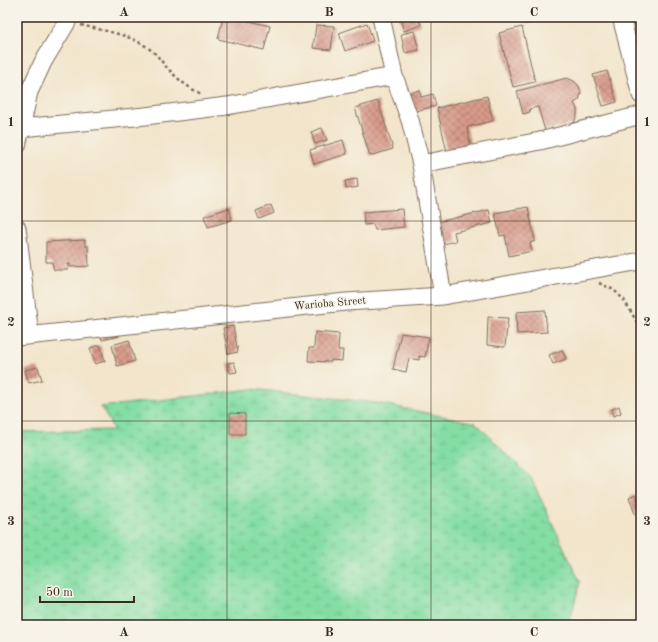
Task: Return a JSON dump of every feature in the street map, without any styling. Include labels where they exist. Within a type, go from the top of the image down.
[{"type":"street","points":[[381,17],[394,76],[410,120],[421,164],[444,296]]},
{"type":"street","points":[[621,17],[635,44],[641,95]]},
{"type":"street","points":[[17,146],[29,92],[44,60],[68,20]]},
{"type":"street","points":[[21,128],[145,116],[227,106],[394,76]]},
{"type":"street","points":[[421,164],[540,141],[641,115]]},
{"type":"street","points":[[17,228],[23,336]]},
{"type":"street","name":"Warioba Street","points":[[23,336],[346,302],[444,296],[641,261]]},
{"type":"path","points":[[68,20],[139,42],[157,55],[164,64],[196,92],[227,106]]},
{"type":"path","points":[[582,272],[614,290],[624,300],[641,328]]},
{"type":"green space","points":[[252,389],[377,403],[476,423],[531,478],[580,582],[569,625],[17,625],[17,432],[114,430],[101,407]]},
{"type":"building","points":[[223,17],[232,17],[270,26],[264,50],[218,39]]},
{"type":"building","points":[[309,17],[333,17],[333,18],[318,20]]},
{"type":"building","points":[[399,17],[418,17],[421,25],[404,31]]},
{"type":"building","points":[[512,17],[523,17],[523,18],[513,20]]},
{"type":"building","points":[[523,17],[544,17],[544,19],[525,24]]},
{"type":"building","points":[[367,23],[373,41],[345,51],[339,33]]},
{"type":"building","points":[[316,25],[334,26],[331,50],[313,48]]},
{"type":"building","points":[[522,27],[535,82],[513,87],[499,33]]},
{"type":"building","points":[[414,31],[419,50],[405,53],[401,34]]},
{"type":"building","points":[[607,71],[617,102],[603,106],[593,75]]},
{"type":"building","points":[[567,78],[574,81],[579,86],[581,93],[579,100],[574,103],[577,109],[577,116],[573,124],[545,131],[538,107],[529,109],[530,112],[523,114],[517,91]]},
{"type":"building","points":[[420,90],[421,97],[433,94],[436,106],[415,111],[410,93]]},
{"type":"building","points":[[487,96],[493,121],[467,127],[471,147],[447,152],[437,108]]},
{"type":"building","points":[[378,101],[393,149],[370,156],[355,108]]},
{"type":"building","points":[[322,128],[327,140],[315,144],[311,132]]},
{"type":"building","points":[[343,140],[347,154],[314,164],[310,150]]},
{"type":"building","points":[[357,179],[358,187],[346,189],[345,181]]},
{"type":"building","points":[[271,205],[274,213],[259,219],[256,211]]},
{"type":"building","points":[[528,207],[535,241],[530,243],[532,251],[509,256],[505,235],[500,236],[495,213]]},
{"type":"building","points":[[229,208],[232,220],[208,227],[204,216]]},
{"type":"building","points":[[402,209],[404,227],[375,230],[373,224],[364,225],[363,212]]},
{"type":"building","points":[[489,210],[492,223],[454,232],[456,241],[443,244],[438,222]]},
{"type":"building","points":[[85,240],[85,246],[88,246],[89,266],[70,267],[70,264],[68,264],[68,270],[54,270],[52,262],[46,262],[46,242]]},
{"type":"building","points":[[545,310],[547,332],[517,334],[516,312]]},
{"type":"building","points":[[488,317],[508,318],[505,347],[487,345]]},
{"type":"building","points":[[233,326],[238,352],[228,354],[223,328]]},
{"type":"building","points":[[117,328],[119,336],[102,340],[100,333]]},
{"type":"building","points":[[315,332],[339,334],[338,350],[343,350],[342,361],[308,361],[309,348],[314,348]]},
{"type":"building","points":[[401,333],[429,337],[425,357],[419,356],[419,360],[409,358],[406,372],[393,369]]},
{"type":"building","points":[[129,340],[135,361],[117,366],[112,345]]},
{"type":"building","points":[[100,345],[105,361],[95,364],[90,348]]},
{"type":"building","points":[[562,350],[566,359],[553,364],[549,355]]},
{"type":"building","points":[[234,362],[237,372],[230,373],[228,363]]},
{"type":"building","points":[[38,367],[42,380],[29,383],[25,370]]},
{"type":"building","points":[[619,406],[621,413],[613,416],[611,410]]},
{"type":"building","points":[[230,413],[245,414],[245,434],[230,434]]},
{"type":"building","points":[[636,494],[641,512],[635,514],[629,497]]}]
